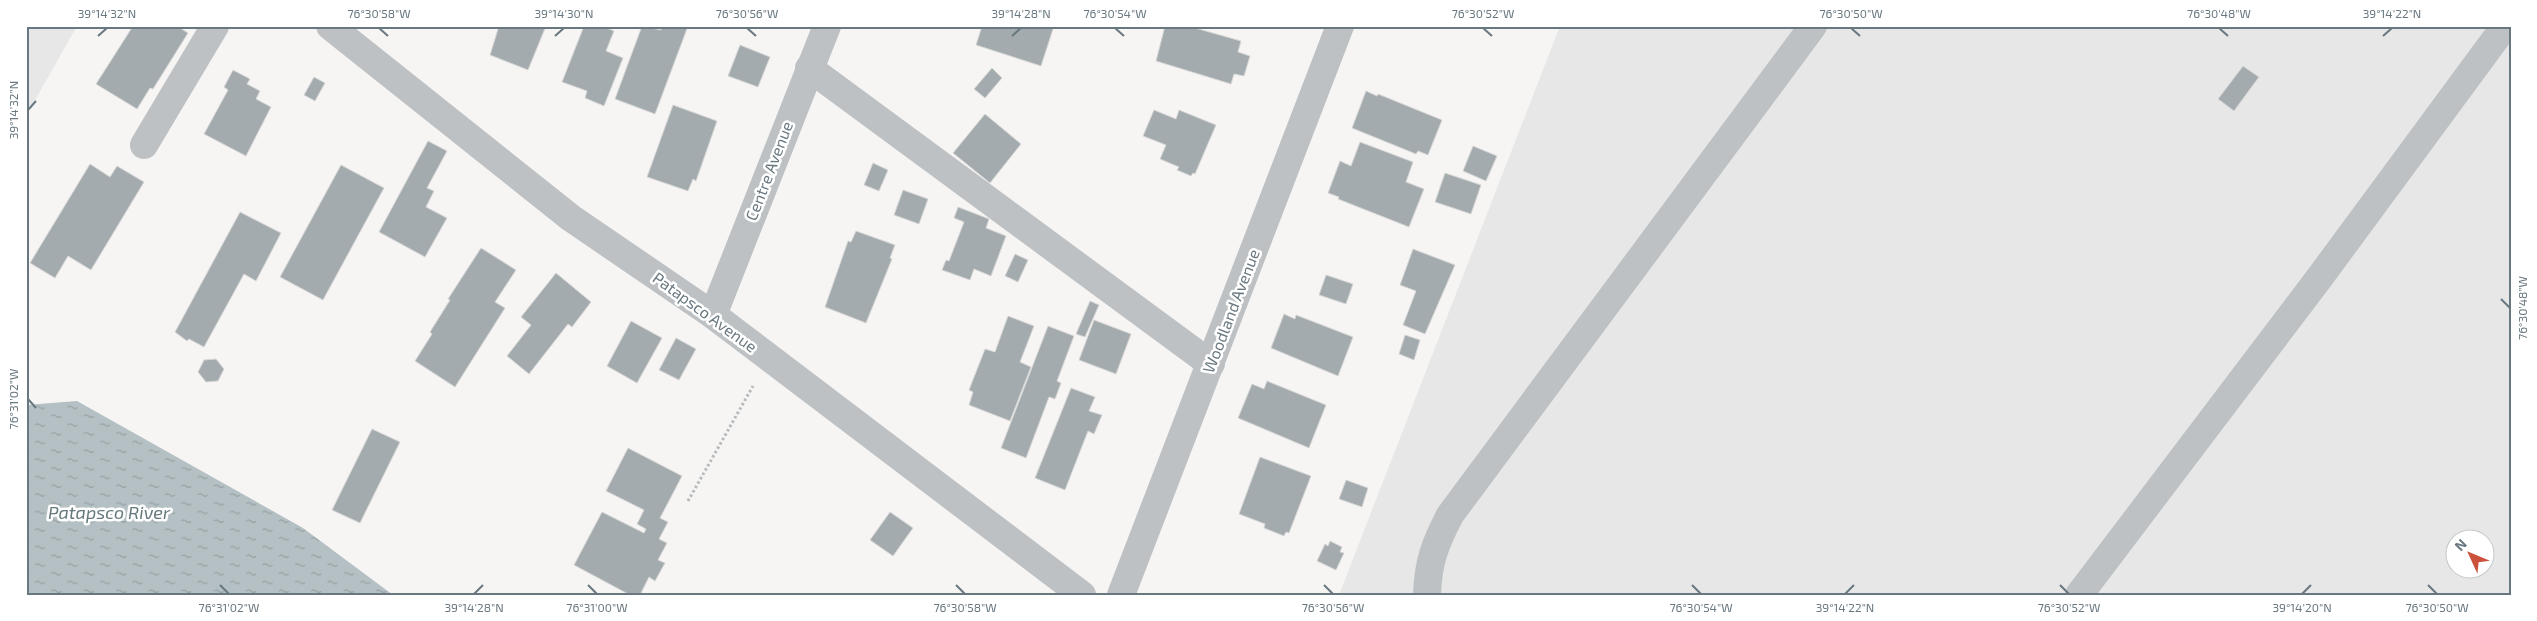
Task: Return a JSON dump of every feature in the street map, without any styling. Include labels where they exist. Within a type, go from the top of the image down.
[{"type":"street","points":[[144,145],[215,26]]},
{"type":"street","name":"Patapsco Avenue","points":[[330,26],[571,218],[713,315],[768,359],[1082,595]]},
{"type":"street","name":"Centre Avenue","points":[[713,315],[827,26]]},
{"type":"street","name":"Woodland Avenue","points":[[1121,595],[1340,26]]},
{"type":"street","points":[[1428,595],[1428,573],[1434,546],[1450,515],[1814,26]]},
{"type":"street","points":[[2079,595],[2320,277],[2505,26]]},
{"type":"street","points":[[809,68],[1211,364]]},
{"type":"path","points":[[688,501],[768,359]]},
{"type":"shaded area","points":[[26,26],[77,26],[26,116]]},
{"type":"shaded area","points":[[1560,26],[2511,26],[2511,595],[1339,595]]},
{"type":"water","name":"Patapsco River","points":[[77,401],[303,528],[393,595],[26,595],[26,405]]},
{"type":"building","points":[[133,26],[177,26],[188,33],[153,89],[150,88],[137,109],[96,84]]},
{"type":"building","points":[[499,26],[546,26],[528,70],[490,55]]},
{"type":"building","points":[[584,26],[602,26],[614,31],[606,51],[623,58],[604,106],[585,98],[587,91],[562,82]]},
{"type":"building","points":[[642,26],[661,30],[661,26],[688,26],[655,114],[615,99]]},
{"type":"building","points":[[982,26],[1054,26],[1041,66],[976,45]]},
{"type":"building","points":[[1165,26],[1186,28],[1188,26],[1241,41],[1238,52],[1250,56],[1244,76],[1234,74],[1231,84],[1156,61]]},
{"type":"building","points":[[740,45],[770,57],[758,87],[728,76]]},
{"type":"building","points":[[2243,66],[2259,77],[2234,111],[2218,99]]},
{"type":"building","points":[[992,68],[1002,78],[985,98],[974,89]]},
{"type":"building","points":[[233,70],[250,79],[247,84],[260,91],[256,99],[271,107],[246,156],[204,134],[228,90],[224,87]]},
{"type":"building","points":[[314,77],[325,83],[315,101],[304,95]]},
{"type":"building","points":[[1366,91],[1442,120],[1428,155],[1418,151],[1416,154],[1352,128]]},
{"type":"building","points":[[673,105],[717,121],[696,181],[693,179],[688,191],[647,177]]},
{"type":"building","points":[[1154,110],[1176,119],[1179,110],[1216,125],[1195,174],[1193,173],[1191,176],[1177,170],[1179,167],[1160,159],[1166,145],[1143,136]]},
{"type":"building","points":[[985,114],[1021,144],[990,183],[953,153]]},
{"type":"building","points":[[428,141],[447,151],[427,188],[434,191],[426,207],[447,218],[425,257],[379,232]]},
{"type":"building","points":[[1360,142],[1413,162],[1406,182],[1424,189],[1409,227],[1338,199],[1339,197],[1328,193],[1340,161],[1351,166]]},
{"type":"building","points":[[1473,146],[1497,156],[1486,181],[1463,171]]},
{"type":"building","points":[[873,163],[888,170],[879,191],[864,185]]},
{"type":"building","points":[[90,164],[110,177],[117,166],[144,182],[91,270],[68,256],[55,278],[30,263]]},
{"type":"building","points":[[341,165],[384,188],[323,300],[280,277]]},
{"type":"building","points":[[1445,173],[1481,185],[1471,214],[1435,202]]},
{"type":"building","points":[[903,190],[928,199],[919,224],[894,215]]},
{"type":"building","points":[[958,207],[989,219],[986,228],[1006,236],[991,276],[974,269],[970,280],[942,270],[946,260],[949,261],[964,222],[954,218]]},
{"type":"building","points":[[240,212],[281,233],[256,281],[244,274],[204,347],[189,339],[187,341],[175,332]]},
{"type":"building","points":[[856,231],[895,245],[890,258],[892,259],[866,323],[825,307],[848,241],[851,242]]},
{"type":"building","points":[[481,248],[516,270],[495,302],[505,308],[455,387],[415,361],[432,334],[430,332],[450,300],[448,299]]},
{"type":"building","points":[[1413,249],[1455,265],[1425,334],[1403,325],[1416,291],[1400,285]]},
{"type":"building","points":[[1015,254],[1028,260],[1018,282],[1005,276]]},
{"type":"building","points":[[556,273],[591,302],[572,327],[568,324],[529,374],[507,356],[531,325],[521,317]]},
{"type":"building","points":[[1326,275],[1353,284],[1346,304],[1319,295]]},
{"type":"building","points":[[1090,301],[1099,305],[1085,337],[1076,334]]},
{"type":"building","points":[[1284,314],[1295,319],[1296,315],[1353,337],[1338,376],[1271,348]]},
{"type":"building","points":[[1008,316],[1034,326],[1020,362],[1031,367],[1010,421],[969,405],[973,392],[969,390],[985,349],[995,352]]},
{"type":"building","points":[[1094,320],[1131,334],[1116,374],[1079,360]]},
{"type":"building","points":[[631,321],[662,338],[637,383],[607,366]]},
{"type":"building","points":[[1048,326],[1074,336],[1057,381],[1061,383],[1055,399],[1049,397],[1026,458],[1001,448]]},
{"type":"building","points":[[1405,335],[1420,340],[1414,360],[1399,354]]},
{"type":"building","points":[[676,338],[696,349],[679,380],[659,370]]},
{"type":"building","points":[[216,359],[224,369],[218,381],[206,382],[198,372],[204,360]]},
{"type":"building","points":[[1267,381],[1326,405],[1309,448],[1238,418],[1252,384],[1264,389]]},
{"type":"building","points":[[1071,388],[1095,397],[1089,411],[1102,415],[1094,434],[1088,431],[1065,490],[1035,478]]},
{"type":"building","points":[[372,429],[400,442],[360,523],[332,510]]},
{"type":"building","points":[[628,448],[682,476],[660,518],[668,522],[659,539],[667,543],[658,560],[665,563],[655,581],[649,577],[640,595],[630,595],[574,565],[602,512],[644,533],[646,529],[637,524],[644,510],[606,491]]},
{"type":"building","points":[[1260,457],[1311,476],[1289,533],[1286,532],[1284,536],[1264,528],[1265,524],[1239,514]]},
{"type":"building","points":[[1346,480],[1368,488],[1362,507],[1339,499]]},
{"type":"building","points":[[890,512],[913,528],[893,556],[870,540]]},
{"type":"building","points":[[1330,541],[1342,547],[1340,552],[1344,553],[1336,570],[1317,561],[1325,544],[1328,546]]}]
